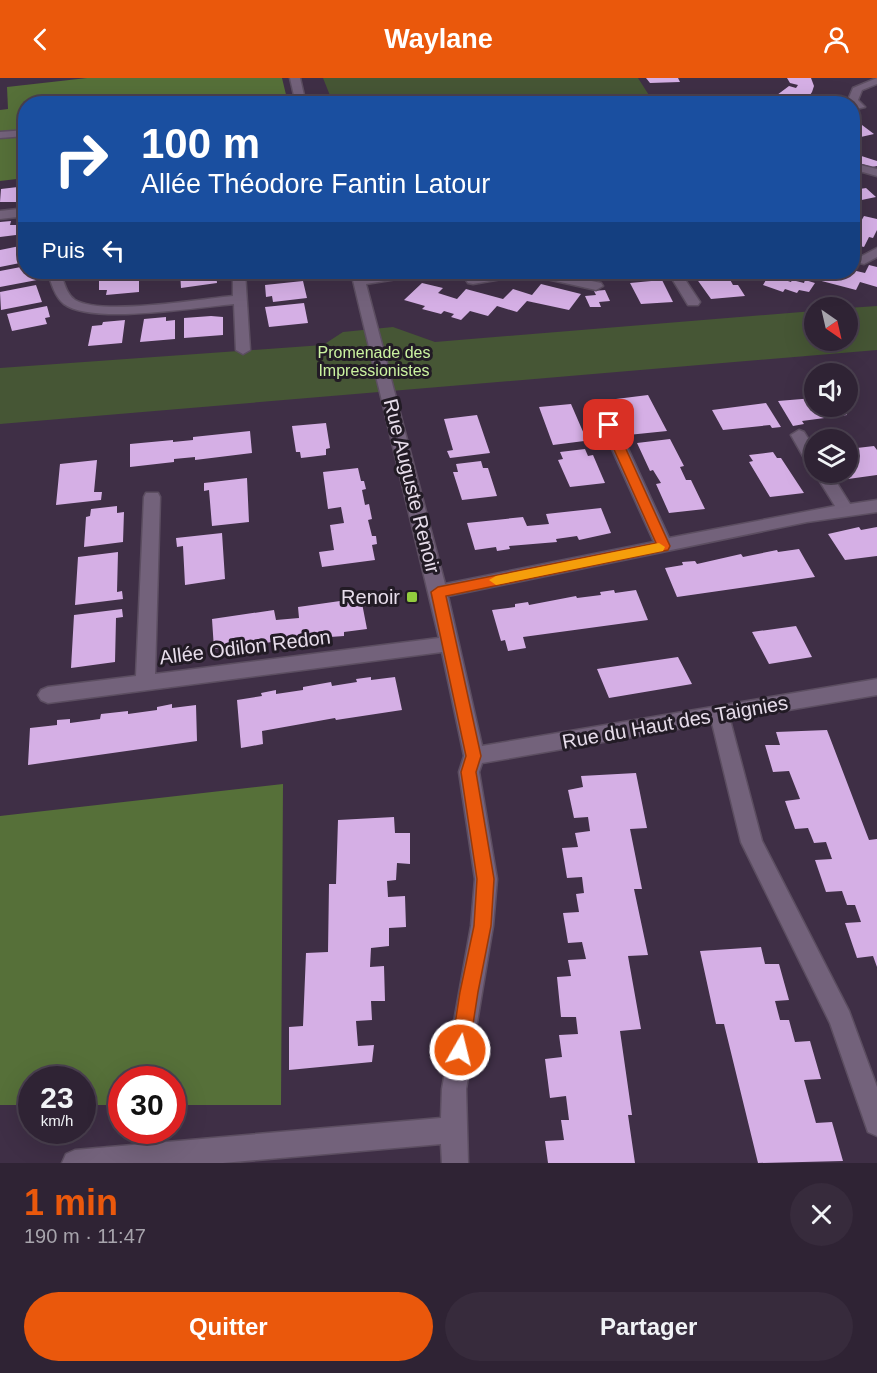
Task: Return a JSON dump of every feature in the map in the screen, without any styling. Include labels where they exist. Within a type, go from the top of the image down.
[{"type":"street","points":[[296,78],[299,96]]},
{"type":"street","points":[[855,96],[858,88],[877,81]]},
{"type":"street","points":[[0,135],[18,134]]},
{"type":"street","points":[[860,168],[877,173]]},
{"type":"street","points":[[0,215],[18,213]]},
{"type":"street","points":[[860,259],[864,260],[877,252]]},
{"type":"street","points":[[57,279],[62,294],[76,306],[90,308],[110,310],[240,298]]},
{"type":"street","points":[[239,279],[243,350]]},
{"type":"street","name":"Rue Auguste Renoir","points":[[359,279],[438,592],[474,756],[469,772],[486,879],[482,926],[454,1089],[455,1163]]},
{"type":"street","points":[[565,279],[596,286]]},
{"type":"street","points":[[678,279],[693,302]]},
{"type":"street","points":[[609,425],[664,546]]},
{"type":"street","points":[[799,435],[804,444]]},
{"type":"street","points":[[829,483],[845,510]]},
{"type":"street","points":[[145,683],[152,497]]},
{"type":"street","points":[[438,592],[845,510],[877,507]]},
{"type":"street","name":"Allée Odilon Redon","points":[[48,695],[448,644]]},
{"type":"street","name":"Rue du Haut des Taignies","points":[[474,756],[877,687]]},
{"type":"street","points":[[719,714],[752,842],[841,1019],[877,1123]]},
{"type":"street","points":[[75,1163],[453,1131]]},
{"type":"green space","points":[[87,78],[282,78],[286,96],[18,96],[18,179],[0,181],[0,110],[8,109],[7,87]]},
{"type":"green space","points":[[323,78],[638,78],[650,96],[330,96]]},
{"type":"green space","name":"Promenade des Impressionistes","points":[[877,306],[877,350],[0,424],[0,368],[323,345],[343,332],[393,327],[435,342],[804,312],[804,351],[858,351],[858,307]]},
{"type":"green space","points":[[283,784],[281,1105],[186,1105],[186,1066],[108,1066],[108,1105],[96,1105],[96,1066],[18,1066],[18,1105],[0,1105],[0,816]]},
{"type":"building","points":[[646,78],[678,78],[680,82],[650,83]]},
{"type":"building","points":[[787,78],[811,78],[814,86],[810,95],[777,95],[789,86],[796,88],[798,85],[790,83]]},
{"type":"building","points":[[860,124],[874,134],[860,137]]},
{"type":"building","points":[[860,156],[877,161],[877,166],[860,163]]},
{"type":"building","points":[[18,187],[18,202],[0,202],[1,189]]},
{"type":"building","points":[[866,188],[876,197],[860,200],[860,189]]},
{"type":"building","points":[[864,216],[877,219],[877,230],[873,238],[869,237],[864,247],[860,246],[860,223]]},
{"type":"building","points":[[11,221],[10,225],[16,225],[16,235],[0,237],[0,222]]},
{"type":"building","points":[[18,246],[18,263],[0,267],[0,250]]},
{"type":"building","points":[[869,265],[877,267],[877,287],[860,282],[856,290],[814,279],[860,279],[860,272],[865,273]]},
{"type":"building","points":[[18,268],[18,279],[37,280],[0,287],[0,271]]},
{"type":"building","points":[[99,279],[139,279],[139,292],[106,295],[107,290],[99,290]]},
{"type":"building","points":[[180,279],[217,279],[217,283],[181,288]]},
{"type":"building","points":[[697,279],[730,279],[733,285],[738,285],[745,296],[711,299]]},
{"type":"building","points":[[767,279],[804,283],[805,280],[815,283],[809,292],[799,290],[797,293],[785,289],[783,292],[763,285]]},
{"type":"building","points":[[662,280],[673,302],[641,304],[630,283]]},
{"type":"building","points":[[303,281],[307,298],[273,302],[272,296],[266,297],[265,285]]},
{"type":"building","points":[[422,283],[443,288],[438,293],[457,299],[466,289],[503,299],[513,289],[532,295],[541,284],[581,294],[569,310],[527,301],[517,312],[497,306],[488,316],[470,311],[461,320],[451,317],[454,314],[444,311],[441,314],[422,309],[425,306],[404,300]]},
{"type":"building","points":[[36,285],[42,302],[1,310],[0,292]]},
{"type":"building","points":[[605,290],[610,301],[599,302],[601,307],[590,307],[585,296],[596,295],[594,291]]},
{"type":"building","points":[[304,303],[308,323],[269,327],[265,307]]},
{"type":"building","points":[[47,306],[50,317],[45,318],[47,324],[12,331],[7,314]]},
{"type":"building","points":[[166,317],[166,321],[175,320],[175,339],[140,342],[144,319]]},
{"type":"building","points":[[223,317],[223,335],[184,338],[184,318]]},
{"type":"building","points":[[125,320],[122,343],[88,346],[92,326],[102,325],[103,322]]},
{"type":"building","points":[[648,395],[667,431],[628,435],[626,429],[630,429],[616,399]]},
{"type":"building","points":[[804,399],[804,417],[832,417],[802,421],[804,424],[793,426],[778,401]]},
{"type":"building","points":[[766,403],[781,427],[772,428],[770,425],[723,430],[712,410]]},
{"type":"building","points":[[571,404],[584,434],[589,433],[592,440],[553,445],[539,407]]},
{"type":"building","points":[[477,415],[490,453],[450,458],[447,451],[453,450],[444,419]]},
{"type":"building","points":[[326,423],[330,448],[326,449],[326,455],[301,458],[300,452],[296,452],[292,426]]},
{"type":"building","points":[[250,431],[252,453],[195,460],[195,457],[174,459],[174,462],[130,467],[130,444],[193,440],[193,437]]},
{"type":"building","points":[[670,439],[684,466],[680,467],[686,480],[691,480],[705,509],[669,513],[656,484],[661,483],[653,470],[650,471],[637,443]]},
{"type":"building","points":[[874,446],[877,450],[877,475],[858,478],[858,448]]},
{"type":"building","points":[[585,449],[588,456],[593,455],[605,483],[570,487],[558,460],[563,459],[560,452]]},
{"type":"building","points":[[773,452],[777,458],[781,458],[804,493],[770,497],[749,462],[753,461],[749,455]]},
{"type":"building","points":[[97,460],[94,492],[102,492],[101,500],[56,505],[60,464]]},
{"type":"building","points":[[481,461],[483,468],[488,468],[497,496],[462,500],[453,472],[458,472],[456,464]]},
{"type":"building","points":[[358,468],[361,481],[364,481],[366,489],[362,490],[365,505],[369,504],[372,519],[368,520],[372,536],[376,536],[377,544],[372,545],[375,560],[322,567],[319,552],[334,550],[330,525],[344,523],[341,507],[328,509],[323,472]]},
{"type":"building","points":[[247,478],[249,522],[212,526],[209,490],[204,491],[204,483]]},
{"type":"building","points":[[117,506],[117,513],[124,512],[123,542],[84,547],[86,517],[90,516],[91,509]]},
{"type":"building","points":[[601,508],[611,533],[579,540],[577,536],[556,539],[557,542],[509,546],[510,549],[497,551],[496,547],[475,550],[467,523],[523,517],[527,526],[549,524],[546,514]]},
{"type":"building","points":[[859,527],[861,530],[877,527],[877,556],[845,560],[828,534]]},
{"type":"building","points":[[222,533],[225,579],[185,585],[183,546],[177,547],[176,538]]},
{"type":"building","points":[[799,549],[815,577],[677,597],[665,568],[683,565],[682,562],[695,561],[697,564],[741,554],[743,557],[777,550],[778,552]]},
{"type":"building","points":[[118,552],[117,592],[122,591],[123,599],[75,605],[78,557]]},
{"type":"building","points":[[614,590],[615,593],[636,590],[648,620],[523,637],[526,648],[508,651],[505,640],[501,641],[492,610],[515,607],[515,604],[528,602],[529,605],[576,596],[577,598],[601,595],[600,592]]},
{"type":"building","points":[[361,598],[367,629],[344,632],[344,636],[330,637],[330,634],[303,637],[304,641],[278,645],[278,641],[252,645],[252,648],[236,649],[236,646],[214,649],[212,619],[274,610],[276,620],[299,618],[298,607]]},
{"type":"building","points":[[122,609],[123,617],[116,618],[115,662],[71,668],[74,615]]},
{"type":"building","points":[[796,626],[812,657],[769,664],[752,632]]},
{"type":"building","points":[[678,657],[692,684],[609,698],[597,669]]},
{"type":"building","points":[[371,677],[371,680],[395,677],[402,710],[336,720],[335,718],[262,731],[263,744],[241,748],[237,700],[262,696],[261,693],[276,690],[276,694],[303,690],[303,687],[331,682],[332,686],[357,682],[356,679]]},
{"type":"building","points":[[172,704],[172,708],[196,705],[197,741],[28,765],[30,728],[57,725],[57,720],[70,719],[70,723],[100,719],[101,714],[128,711],[128,714],[157,710],[157,707]]},
{"type":"building","points":[[827,730],[869,840],[877,839],[877,967],[873,956],[857,958],[845,923],[861,922],[855,905],[847,905],[842,891],[826,892],[815,860],[832,859],[826,842],[814,843],[808,828],[795,829],[785,801],[800,799],[789,771],[773,772],[765,745],[780,745],[776,732]]},
{"type":"building","points":[[636,773],[647,828],[630,829],[642,889],[634,889],[648,955],[628,956],[641,1029],[620,1031],[632,1115],[628,1115],[635,1163],[548,1163],[545,1141],[564,1140],[561,1120],[569,1120],[566,1096],[550,1098],[545,1059],[562,1057],[559,1035],[578,1034],[576,1017],[561,1017],[557,977],[571,976],[568,960],[586,959],[582,942],[568,943],[563,913],[579,912],[576,894],[584,893],[582,877],[567,878],[562,848],[578,847],[575,833],[590,831],[588,817],[574,818],[568,790],[583,787],[581,776]]},
{"type":"building","points":[[394,817],[395,833],[410,833],[410,864],[397,863],[396,880],[387,881],[388,897],[405,896],[406,927],[389,928],[389,946],[371,948],[370,967],[384,966],[385,1001],[371,1001],[372,1020],[356,1021],[358,1046],[374,1045],[372,1062],[289,1070],[289,1027],[303,1026],[306,953],[328,952],[329,884],[336,884],[338,820]]},
{"type":"building","points":[[761,947],[765,964],[779,964],[789,1000],[775,1001],[780,1020],[789,1020],[795,1042],[810,1041],[821,1079],[804,1080],[816,1123],[832,1122],[843,1161],[758,1163],[724,1024],[716,1024],[700,951]]},
{"type":"slow traffic","points":[[496,580],[659,547]]},
{"type":"place","name":"Renoir","points":[[412,597]]},
{"type":"route","points":[[460,1050],[482,926],[486,879],[469,772],[474,756],[438,592],[664,546],[609,425]]}]
